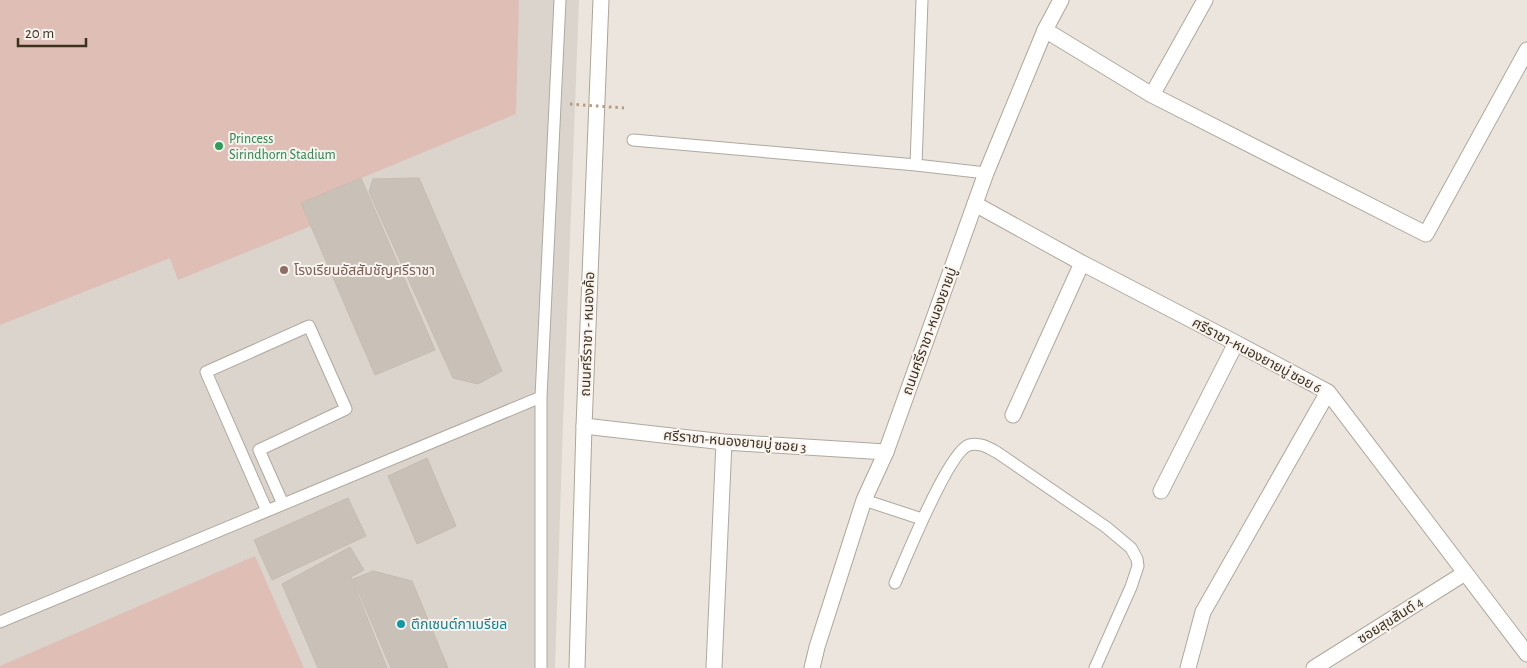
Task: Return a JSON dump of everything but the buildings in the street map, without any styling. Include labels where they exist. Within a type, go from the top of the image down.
[{"type":"street","name":"ถนนศรีราชา - หนองค้อ","points":[[577,668],[584,426],[601,0]]},
{"type":"street","name":"ถนนศรีราชา-หนองยายบู่","points":[[812,668],[864,500],[886,452],[986,173],[1045,30],[1061,0]]},
{"type":"street","points":[[1152,94],[1205,0]]},
{"type":"street","points":[[1045,30],[1152,94],[1426,234],[1527,50]]},
{"type":"street","name":"ศรีราชา-หนองยายบู่ ซอย 6","points":[[975,204],[1082,263],[1328,392],[1527,654]]},
{"type":"street","points":[[1013,415],[1082,263]]},
{"type":"street","points":[[1161,492],[1236,343]]},
{"type":"street","points":[[1188,668],[1202,612],[1328,392]]},
{"type":"street","name":"ศรีราชา-หนองยายบู่ ซอย 3","points":[[584,426],[724,442],[886,452]]},
{"type":"street","points":[[714,668],[724,442]]},
{"type":"street","name":"ซอยสุขสันต์ 4","points":[[1314,668],[1465,572]]},
{"type":"lane","points":[[541,668],[541,396],[560,0]]},
{"type":"lane","points":[[916,165],[922,0]]},
{"type":"lane","points":[[633,140],[986,173]]},
{"type":"lane","points":[[267,511],[206,372],[309,326],[346,410],[259,450],[283,504]]},
{"type":"lane","points":[[0,622],[541,396]]},
{"type":"lane","points":[[895,582],[922,519],[946,473],[962,450],[968,445],[979,444],[998,453],[1106,527],[1131,548],[1137,559],[1138,566],[1131,587],[1095,668]]},
{"type":"lane","points":[[864,500],[922,519]]},
{"type":"path","points":[[570,104],[624,108]]},
{"type":"shaded area","name":"โรงเรียนอัสสัมชัญศรีราชา","points":[[0,0],[579,0],[555,668],[0,668]]},
{"type":"shaded area","name":"Princess Sirindhorn Stadium","points":[[0,0],[519,0],[516,114],[301,203],[311,226],[178,280],[170,258],[0,325]]},
{"type":"shaded area","points":[[255,556],[304,668],[0,668],[0,666]]},
{"type":"place","name":"Princess Sirindhorn Stadium","points":[[219,146]]},
{"type":"place","name":"โรงเรียนอัสสัมชัญศรีราชา","points":[[284,270]]},
{"type":"place","name":"ตึกเซนต์กาเบรียล","points":[[401,624]]}]
